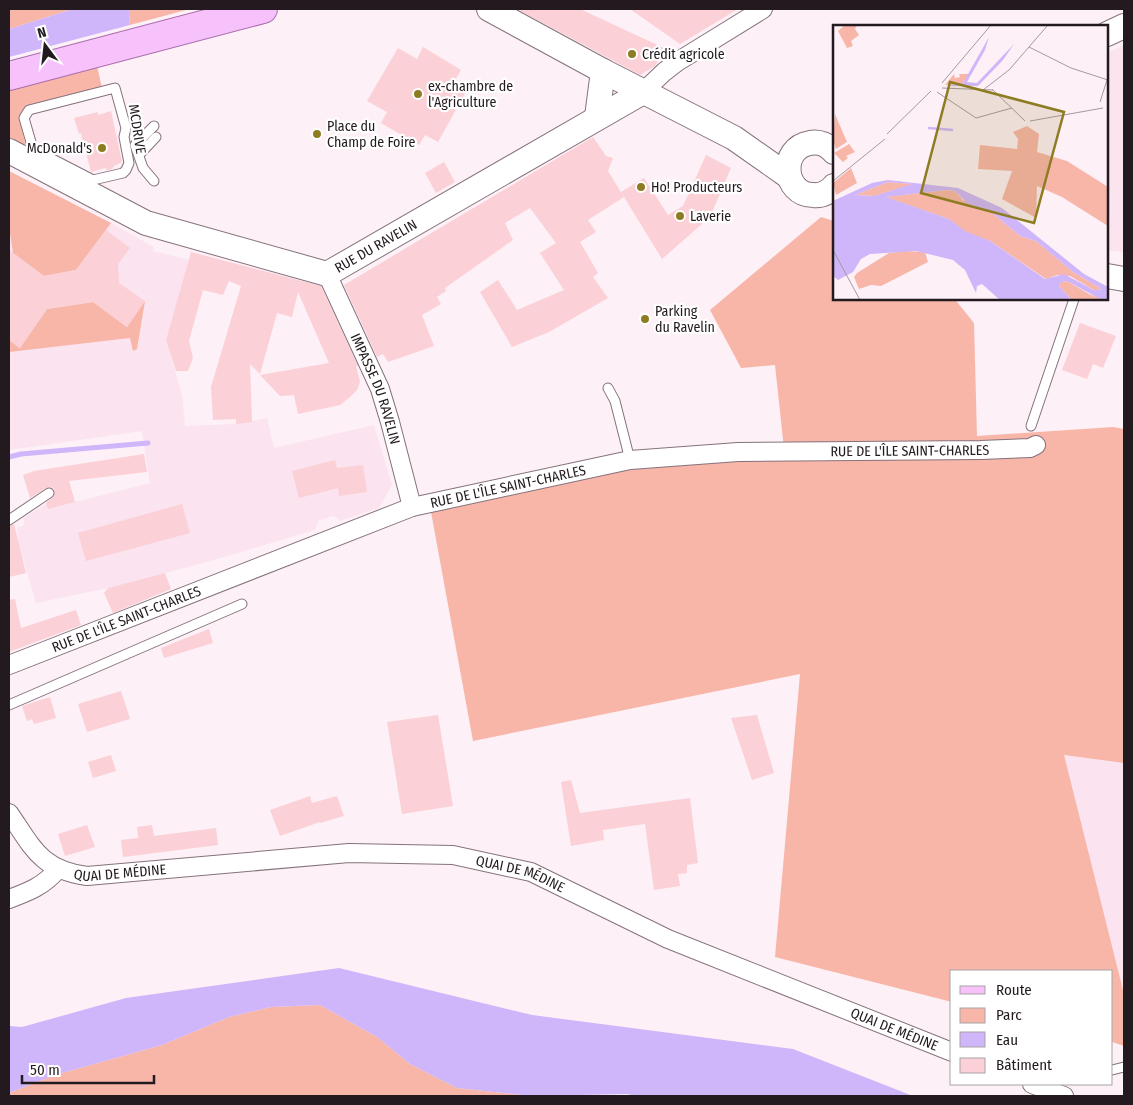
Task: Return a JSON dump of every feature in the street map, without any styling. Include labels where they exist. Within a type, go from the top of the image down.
[{"type":"main road","points":[[9,76],[263,9]]},
{"type":"main road","points":[[489,9],[603,71],[734,138],[788,176],[792,183],[803,193],[829,195]]},
{"type":"main road","points":[[1108,34],[1124,26]]},
{"type":"main road","points":[[597,117],[603,71]]},
{"type":"main road","name":"RUE DU RAVELIN","points":[[9,151],[146,223],[327,274],[643,92]]},
{"type":"main road","points":[[734,138],[796,150]]},
{"type":"main road","points":[[788,176],[788,162],[802,145],[817,142],[833,149]]},
{"type":"main road","points":[[1108,276],[1124,279]]},
{"type":"street","points":[[643,92],[677,62],[763,9]]},
{"type":"street","name":"IMPASSE DU RAVELIN","points":[[327,274],[380,389],[412,507]]},
{"type":"street","name":"RUE DE L'ÎLE SAINT-CHARLES","points":[[9,665],[412,507],[630,460],[738,452],[981,450],[1030,448],[1036,444]]},
{"type":"street","name":"QUAI DE MÉDINE","points":[[9,813],[34,850],[44,860],[58,870],[87,876],[349,854],[453,855],[531,872],[668,940],[950,1051]]},
{"type":"street","name":"QUAI DE MÉDINE","points":[[9,899],[30,891],[48,881],[58,870]]},
{"type":"street","points":[[1041,1085],[1064,1096]]},
{"type":"lane","name":"MCDRIVE","points":[[115,88],[126,128],[124,137],[129,162],[123,173],[93,180],[32,148],[24,118],[29,110],[115,88]]},
{"type":"lane","points":[[154,126],[135,146],[143,168],[154,181]]},
{"type":"lane","points":[[138,156],[156,137]]},
{"type":"lane","points":[[1031,426],[1074,300]]},
{"type":"lane","points":[[608,388],[614,401],[630,460]]},
{"type":"lane","points":[[9,520],[49,493]]},
{"type":"lane","points":[[9,705],[242,604]]},
{"type":"shaded area","points":[[1124,45],[1124,252],[1108,250],[1108,53]]},
{"type":"shaded area","points":[[9,171],[111,223],[154,247],[153,251],[189,260],[166,340],[182,395],[185,426],[236,424],[267,418],[274,448],[374,425],[392,485],[379,508],[340,521],[334,516],[326,518],[318,521],[315,530],[203,563],[108,588],[36,603],[19,544],[17,528],[25,525],[23,518],[46,504],[48,509],[150,483],[142,431],[9,450]]},
{"type":"shaded area","points":[[1063,755],[1124,763],[1124,994]]},
{"type":"green space","points":[[9,9],[73,9],[9,29]]},
{"type":"green space","points":[[131,9],[190,9],[130,25],[129,12]]},
{"type":"green space","points":[[95,57],[102,88],[25,109],[20,116],[20,121],[28,155],[9,145],[9,81]]},
{"type":"green space","points":[[9,171],[111,223],[76,270],[44,276],[13,253],[9,227]]},
{"type":"green space","points":[[821,217],[833,221],[833,300],[956,300],[974,323],[977,436],[1113,427],[1124,429],[1124,763],[1064,755],[1124,994],[1124,1046],[1113,1042],[1113,970],[950,970],[950,1001],[775,957],[800,674],[473,741],[431,512],[640,467],[785,458],[775,365],[741,368],[710,310]]},
{"type":"green space","points":[[145,301],[137,349],[133,351],[130,338],[9,352],[9,340],[20,348],[47,309],[93,302],[127,327]]},
{"type":"green space","points":[[320,1005],[377,1037],[410,1064],[457,1088],[532,1096],[9,1096],[9,1093],[55,1075],[162,1045],[229,1017],[271,1007]]},
{"type":"water","points":[[73,9],[131,9],[129,12],[130,25],[9,57],[9,29]]},
{"type":"water","points":[[339,968],[532,1015],[793,1049],[913,1096],[636,1096],[627,1094],[532,1096],[457,1088],[410,1064],[377,1037],[320,1005],[271,1007],[229,1017],[162,1045],[55,1075],[9,1093],[9,1026],[22,1027],[126,998]]},
{"type":"building","points":[[517,9],[580,9],[666,49],[655,66],[640,75]]},
{"type":"building","points":[[630,9],[738,9],[680,44]]},
{"type":"building","name":"ex-chambre de l'Agriculture","points":[[423,47],[461,70],[455,80],[468,88],[438,142],[425,135],[419,145],[381,123],[387,112],[367,101],[398,48],[417,59]]},
{"type":"building","name":"McDonald's","points":[[111,111],[122,162],[112,169],[107,170],[105,168],[91,172],[81,133],[79,134],[74,118],[98,112],[98,115]]},
{"type":"building","points":[[593,137],[606,156],[613,158],[608,171],[624,197],[588,220],[596,232],[580,242],[598,273],[593,277],[608,298],[549,332],[512,347],[480,292],[498,280],[517,310],[564,290],[540,253],[556,243],[530,208],[505,223],[513,240],[445,288],[446,291],[437,297],[441,304],[422,315],[434,346],[388,362],[383,354],[377,357],[344,285]]},
{"type":"building","points":[[706,155],[731,168],[710,217],[662,259],[621,192],[644,178],[668,215],[683,206]]},
{"type":"building","points":[[444,162],[455,182],[436,193],[425,173]]},
{"type":"building","points":[[106,230],[130,248],[118,264],[119,283],[145,301],[127,327],[93,302],[47,309],[20,348],[9,340],[9,250],[44,276],[76,270]]},
{"type":"building","points":[[191,252],[321,286],[358,366],[356,366],[360,382],[357,390],[340,405],[298,414],[294,395],[280,396],[260,375],[329,363],[298,292],[292,317],[277,313],[260,374],[250,364],[252,422],[236,424],[236,419],[213,420],[211,387],[241,286],[229,281],[223,295],[203,290],[189,341],[193,358],[188,371],[176,371],[166,340]]},
{"type":"building","points":[[1080,323],[1116,336],[1103,368],[1093,364],[1087,379],[1062,370]]},
{"type":"building","points":[[144,454],[147,472],[69,481],[75,502],[48,509],[46,503],[54,496],[54,489],[51,487],[46,488],[30,498],[23,475],[34,471]]},
{"type":"building","points":[[335,460],[337,468],[363,465],[367,492],[339,496],[338,488],[299,498],[292,471]]},
{"type":"building","points":[[182,504],[190,533],[86,561],[78,533]]},
{"type":"building","points":[[14,524],[26,573],[9,577],[9,526]]},
{"type":"building","points":[[165,573],[171,589],[113,613],[104,593],[108,588]]},
{"type":"building","points":[[15,599],[21,628],[76,610],[81,625],[9,652],[9,600]]},
{"type":"building","points":[[209,629],[213,643],[164,658],[161,648]]},
{"type":"building","points":[[121,691],[130,719],[87,732],[78,704]]},
{"type":"building","points":[[50,697],[56,718],[34,724],[32,719],[27,721],[22,706]]},
{"type":"building","points":[[438,715],[453,806],[402,814],[387,722]]},
{"type":"building","points":[[757,715],[774,773],[752,780],[731,718]]},
{"type":"building","points":[[111,755],[116,771],[93,778],[88,762]]},
{"type":"building","points":[[571,780],[580,813],[690,798],[698,863],[687,865],[687,873],[678,874],[680,886],[654,890],[645,824],[603,830],[604,840],[571,846],[561,782]]},
{"type":"building","points":[[310,796],[312,803],[337,796],[344,816],[280,836],[270,810]]},
{"type":"building","points":[[87,825],[95,847],[65,856],[58,834]]},
{"type":"building","points":[[152,825],[154,836],[216,828],[218,845],[123,857],[121,840],[138,838],[137,827]]},
{"type":"waterway","points":[[9,457],[21,454],[148,443]]},
{"type":"place","name":"Crédit agricole","points":[[632,54]]},
{"type":"place","name":"ex-chambre de l'Agriculture","points":[[418,94]]},
{"type":"place","name":"Place du Champ de Foire","points":[[317,134]]},
{"type":"place","name":"McDonald's","points":[[102,148]]},
{"type":"place","name":"Ho! Producteurs","points":[[641,187]]},
{"type":"place","name":"Laverie","points":[[680,216]]},
{"type":"place","name":"Parking du Ravelin","points":[[645,319]]}]
